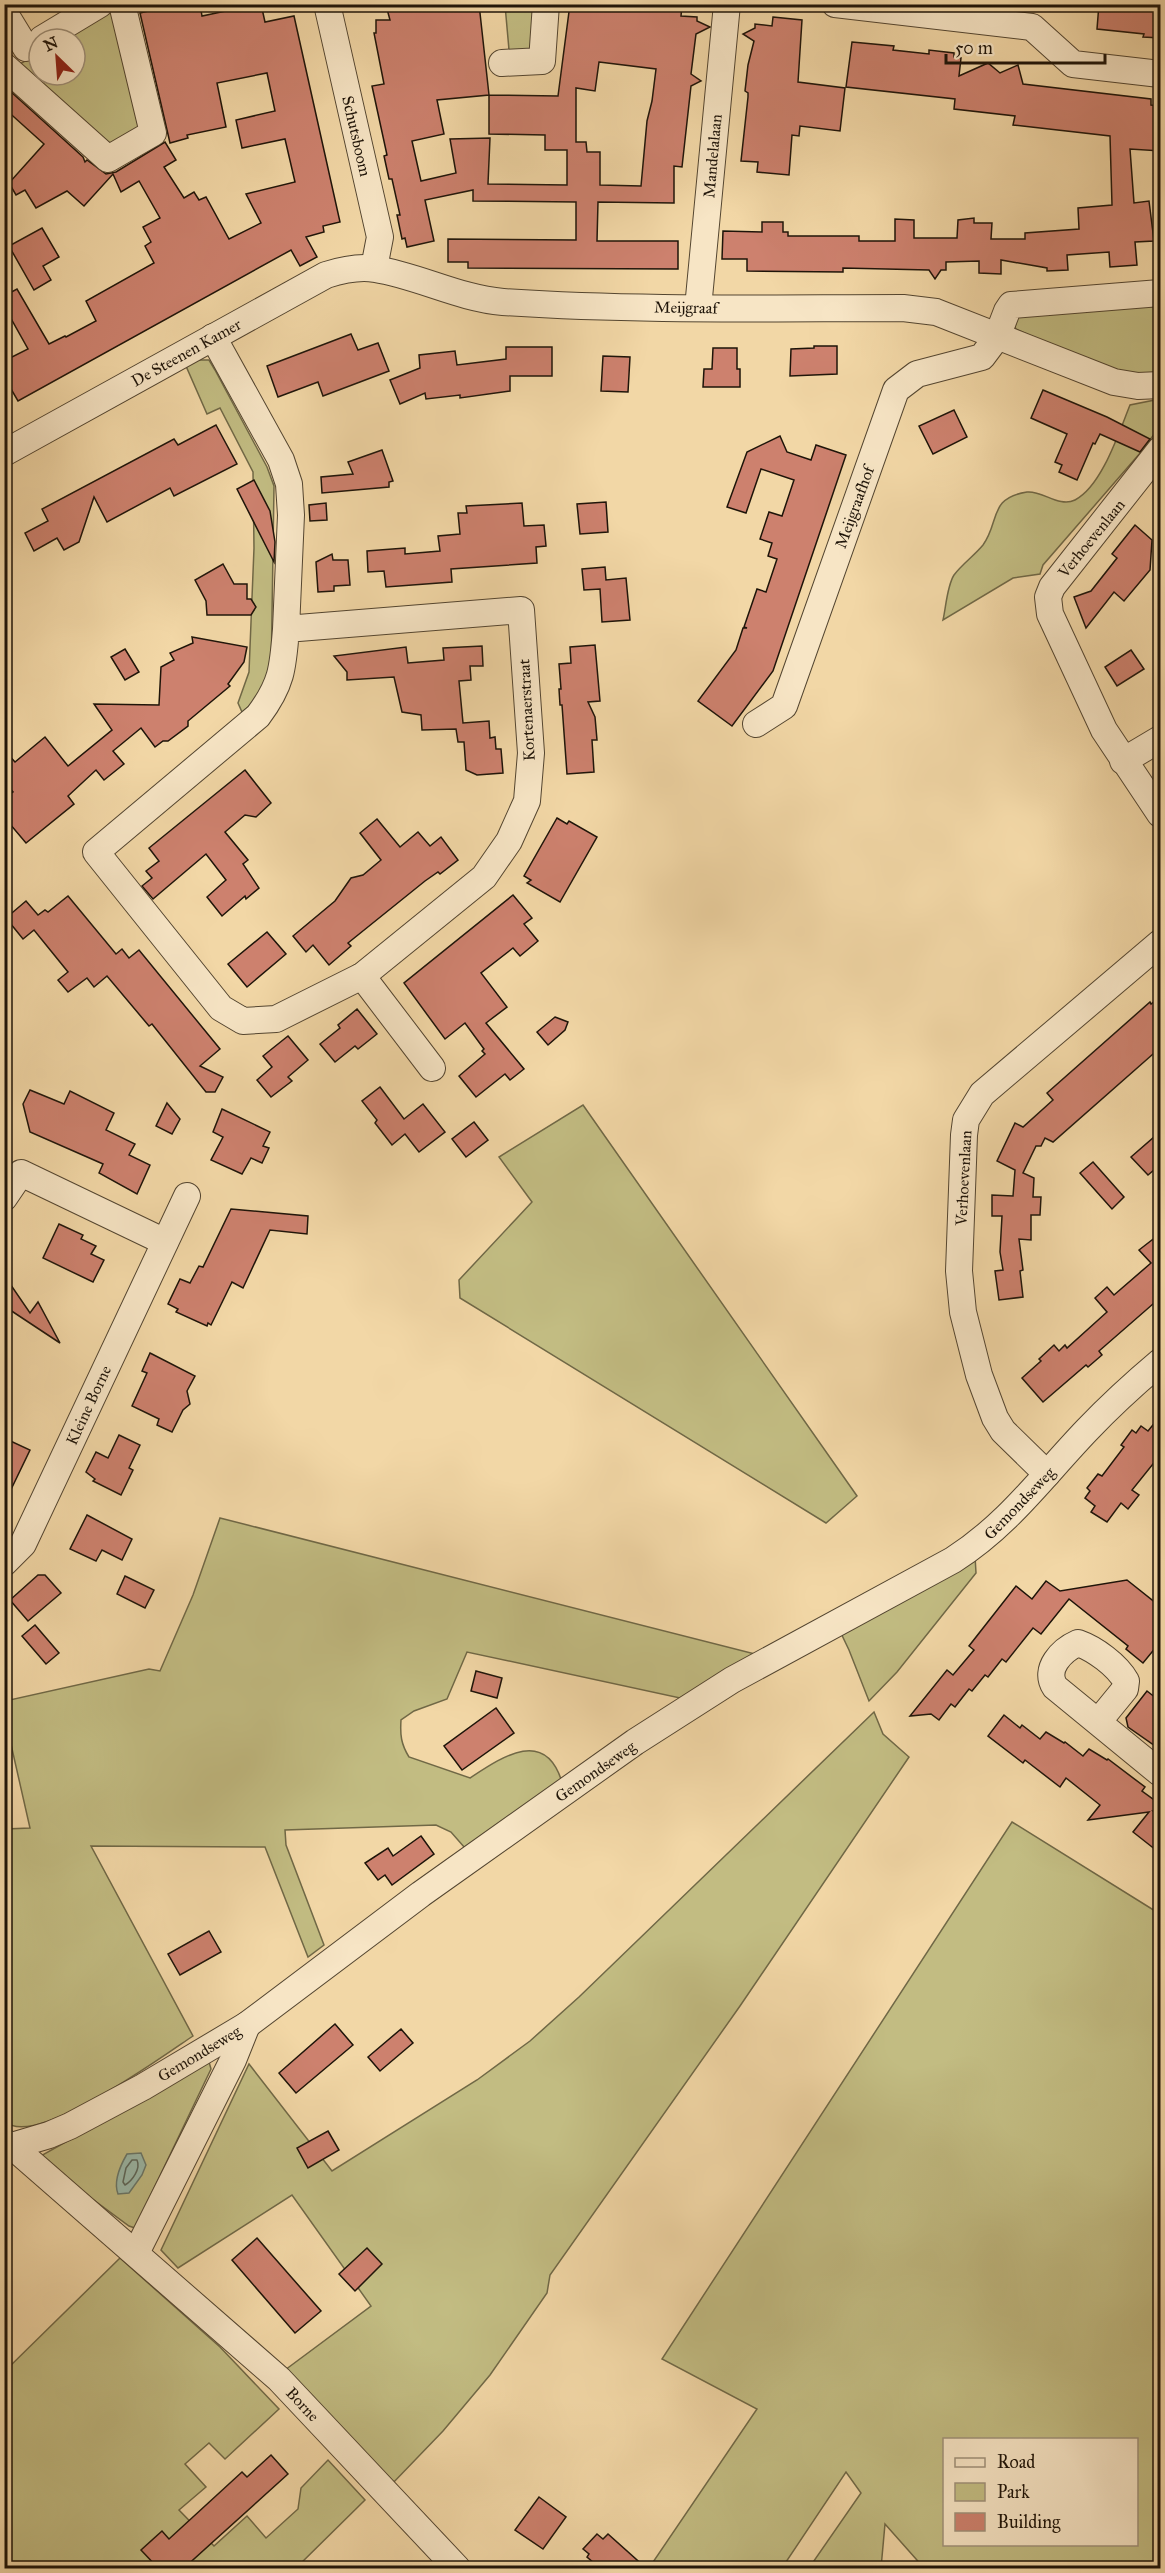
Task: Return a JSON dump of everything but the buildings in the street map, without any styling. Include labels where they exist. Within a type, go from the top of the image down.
[{"type":"street","points":[[61,27],[100,4]]},
{"type":"street","points":[[4,66],[108,159],[153,132],[122,4]]},
{"type":"street","name":"Schutsboom","points":[[327,4],[380,237],[374,268]]},
{"type":"street","points":[[502,63],[542,61],[546,4]]},
{"type":"street","name":"Mandelalaan","points":[[698,308],[727,4]]},
{"type":"street","points":[[835,4],[1032,27],[1073,64],[1161,74]]},
{"type":"street","points":[[4,12],[27,46]]},
{"type":"street","name":"Meijgraaf","points":[[374,268],[443,290],[500,302],[698,308],[903,308],[936,312],[1114,382],[1138,386],[1161,385]]},
{"type":"street","name":"De Steenen Kamer","points":[[4,453],[326,275],[347,269],[374,268]]},
{"type":"street","points":[[997,337],[1006,311],[1011,305],[1161,293]]},
{"type":"street","name":"Kortenaerstraat","points":[[213,337],[281,460],[289,484],[291,515],[283,669],[274,694],[258,716],[96,852],[221,1008],[243,1021],[276,1018],[362,976],[484,877],[509,842],[527,801],[531,753],[521,610],[286,629]]},
{"type":"street","name":"Meijgraafhof","points":[[756,724],[784,706],[896,390],[917,374],[982,357],[997,337]]},
{"type":"street","name":"Verhoevenlaan","points":[[1161,450],[1052,586],[1048,597],[1050,614],[1088,698],[1123,761],[1161,814]]},
{"type":"street","points":[[1123,761],[1161,739]]},
{"type":"street","name":"Verhoevenlaan","points":[[1047,1474],[1003,1431],[996,1418],[979,1375],[963,1312],[959,1271],[966,1120],[982,1094],[1161,943]]},
{"type":"street","points":[[362,976],[432,1068]]},
{"type":"street","points":[[4,1198],[21,1173],[165,1242]]},
{"type":"street","name":"Kleine Borne","points":[[4,1563],[23,1544],[187,1196]]},
{"type":"street","name":"Gemondseweg","points":[[8,2144],[49,2136],[70,2126],[143,2087],[247,2025],[421,1894],[635,1742],[732,1680],[979,1544],[1000,1525],[1110,1407],[1161,1362]]},
{"type":"street","points":[[1098,1722],[1161,1773]]},
{"type":"street","points":[[136,2253],[233,2060],[247,2025]]},
{"type":"street","name":"Borne","points":[[8,2144],[279,2379],[457,2568]]},
{"type":"green space","points":[[505,5],[533,5],[531,62],[510,61]]},
{"type":"green space","points":[[112,11],[142,128],[109,145],[43,87],[87,87],[87,27],[84,27]]},
{"type":"green space","points":[[27,60],[27,73],[18,65]]},
{"type":"green space","points":[[1160,299],[1160,373],[1122,371],[1086,361],[1016,329],[1012,321],[1014,314]]},
{"type":"green space","points":[[198,360],[209,360],[267,467],[274,486],[271,679],[268,690],[242,712],[238,703],[249,672],[254,548],[253,472],[220,408],[207,414],[186,366]]},
{"type":"green space","points":[[1160,399],[1158,429],[1141,452],[1043,565],[1040,574],[1013,578],[943,620],[948,591],[954,575],[983,545],[1000,505],[1015,495],[1027,492],[1063,502],[1075,500],[1085,493],[1101,471],[1130,405]]},
{"type":"green space","points":[[583,1105],[857,1496],[826,1523],[460,1298],[459,1280],[532,1202],[499,1157]]},
{"type":"green space","points":[[220,1518],[755,1654],[680,1698],[467,1652],[447,1699],[414,1711],[401,1720],[402,1739],[409,1757],[470,1778],[509,1756],[522,1751],[534,1751],[545,1755],[554,1765],[562,1782],[465,1848],[451,1832],[436,1825],[285,1830],[286,1845],[324,1945],[308,1957],[265,1847],[91,1846],[193,2036],[128,2080],[69,2113],[42,2123],[20,2127],[5,2121],[5,1829],[30,1828],[5,1718],[5,1701],[149,1669],[160,1671],[193,1595]]},
{"type":"green space","points":[[975,1556],[976,1573],[897,1672],[869,1701],[839,1629]]},
{"type":"green space","points":[[874,1712],[883,1734],[909,1757],[740,2006],[550,2275],[547,2293],[490,2375],[443,2431],[392,2484],[285,2370],[371,2306],[292,2195],[178,2268],[161,2250],[249,2064],[332,2171],[477,2080],[530,2041],[579,1997]]},
{"type":"green space","points":[[1012,1822],[1160,1914],[1160,2568],[924,2568],[885,2524],[881,2568],[809,2568],[861,2493],[846,2472],[782,2568],[649,2568],[757,2409],[662,2359]]},
{"type":"green space","points":[[209,2062],[211,2069],[135,2228],[129,2226],[37,2158]]},
{"type":"green space","points":[[120,2258],[220,2347],[279,2409],[225,2459],[209,2443],[185,2464],[206,2487],[179,2510],[214,2546],[247,2516],[266,2538],[298,2509],[301,2488],[328,2460],[365,2500],[296,2568],[5,2568],[5,2371]]},
{"type":"water","points":[[141,2153],[146,2165],[142,2175],[129,2193],[118,2194],[117,2179],[124,2159],[127,2154]]}]
